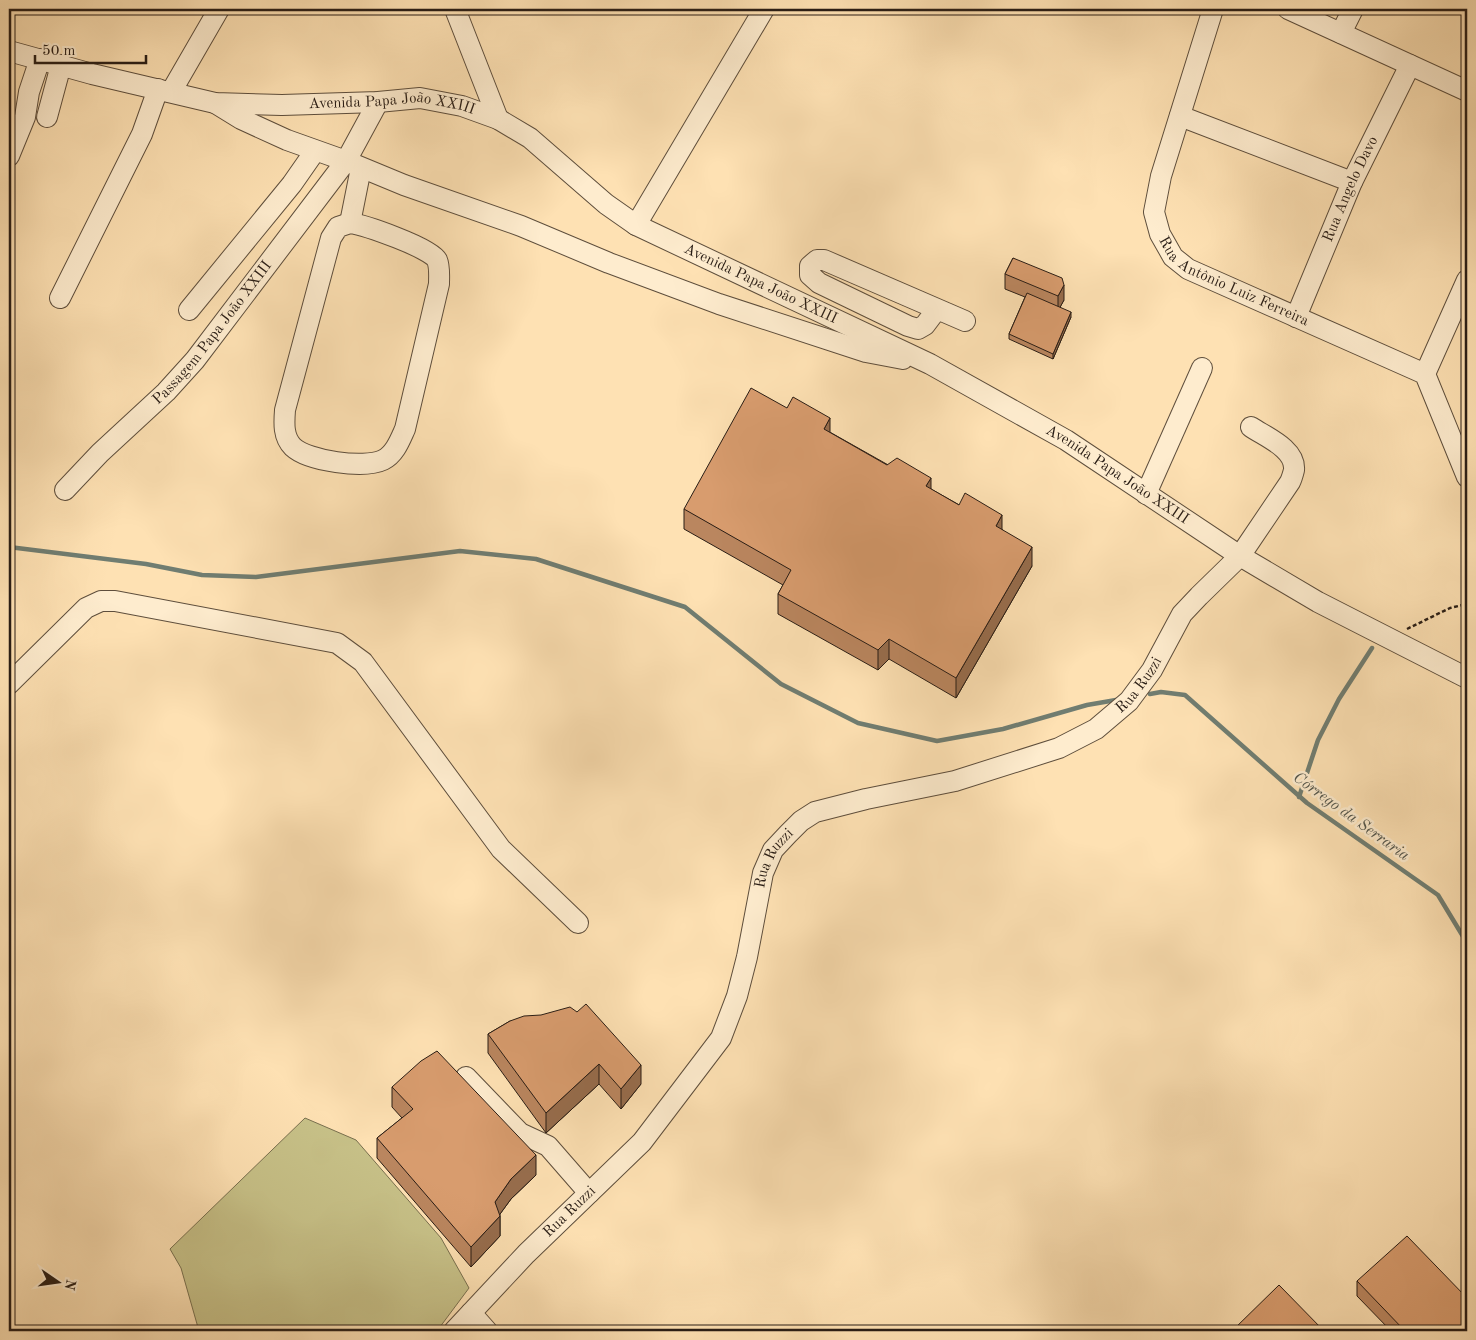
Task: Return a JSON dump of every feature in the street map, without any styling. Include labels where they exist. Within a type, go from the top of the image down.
[{"type":"street","points":[[60,298],[164,91],[219,9]]},
{"type":"street","points":[[455,9],[498,119]]},
{"type":"street","points":[[636,225],[764,9]]},
{"type":"street","name":"Rua Antônio Luiz Ferreira","points":[[1213,9],[1161,176],[1154,212],[1160,234],[1173,257],[1188,269],[1425,374]]},
{"type":"street","points":[[1288,9],[1467,91]]},
{"type":"street","points":[[1341,33],[1353,9]]},
{"type":"street","name":"Avenida Papa João XXIII","points":[[9,51],[215,103],[378,102],[420,98],[462,106],[498,119],[530,138],[606,204],[636,225],[930,364],[1066,440],[1240,556],[1318,602],[1467,678]]},
{"type":"street","points":[[9,156],[25,117],[29,92],[40,59]]},
{"type":"street","points":[[47,117],[61,65]]},
{"type":"street","name":"Rua Angelo Davo","points":[[1296,317],[1352,182],[1410,65]]},
{"type":"street","points":[[350,223],[353,164],[378,102]]},
{"type":"street","points":[[215,103],[241,119],[287,140],[404,185],[521,226],[609,263],[719,304],[866,352],[930,364]]},
{"type":"street","points":[[1180,116],[1352,182]]},
{"type":"street","points":[[189,310],[292,184],[316,151]]},
{"type":"street","name":"Passagem Papa João XXIII","points":[[65,490],[100,453],[166,392],[353,164]]},
{"type":"street","points":[[350,223],[363,225],[428,251],[436,259],[439,270],[439,284],[405,429],[396,448],[384,459],[367,465],[348,464],[302,454],[292,446],[286,435],[284,424],[285,410],[331,238],[338,227],[350,223]]},
{"type":"street","points":[[937,309],[925,326],[918,330],[819,283],[810,275],[810,266],[817,260],[824,260],[965,321]]},
{"type":"street","points":[[1467,280],[1425,374],[1467,476]]},
{"type":"street","points":[[1146,494],[1202,368]]},
{"type":"street","name":"Rua Ruzzi","points":[[454,1331],[526,1254],[642,1142],[721,1038],[737,996],[747,957],[763,873],[774,850],[795,827],[815,812],[866,799],[955,781],[1059,748],[1096,728],[1129,702],[1152,670],[1182,614],[1240,556],[1290,482],[1294,469],[1293,460],[1289,452],[1251,427]]},
{"type":"street","points":[[9,684],[86,608],[101,602],[115,601],[337,643],[363,662],[501,849],[578,923]]},
{"type":"street","points":[[466,1078],[520,1133],[548,1146],[589,1193]]},
{"type":"street","points":[[471,1313],[487,1331]]},
{"type":"path","points":[[1387,636],[1418,625],[1450,608],[1467,604]]},
{"type":"shaded area","points":[[305,1118],[356,1140],[441,1238],[469,1288],[437,1331],[199,1331],[181,1268],[170,1249]]},
{"type":"building","points":[[1013,258],[1062,278],[1064,285],[1058,296],[1005,274]]},
{"type":"building","points":[[1027,293],[1071,312],[1053,354],[1009,334]]},
{"type":"building","points":[[751,388],[787,408],[793,397],[830,418],[824,429],[887,465],[897,458],[931,478],[926,486],[959,505],[965,493],[1002,515],[996,526],[1032,547],[956,678],[889,639],[878,650],[778,594],[791,570],[684,509]]},
{"type":"building","points":[[1467,401],[1467,417],[1464,409]]},
{"type":"building","points":[[586,1004],[641,1065],[621,1089],[599,1064],[546,1113],[488,1034],[510,1021],[524,1016],[541,1015],[570,1007],[577,1012]]},
{"type":"building","points":[[437,1051],[536,1155],[511,1179],[495,1202],[500,1216],[471,1247],[377,1138],[413,1109],[392,1087],[421,1061]]},
{"type":"building","points":[[1407,1236],[1467,1298],[1467,1331],[1405,1331],[1357,1281]]},
{"type":"building","points":[[1279,1285],[1324,1331],[1232,1331]]},
{"type":"waterway","points":[[9,547],[146,564],[202,575],[256,577],[460,551],[536,559],[685,607],[781,684],[858,723],[937,741],[1003,729],[1087,705],[1116,700]]},
{"type":"waterway","points":[[1299,797],[1318,740],[1339,699],[1372,648]]},
{"type":"waterway","name":"Córrego da Serraria","points":[[1150,694],[1161,692],[1185,695],[1307,803],[1438,895],[1467,943]]}]
